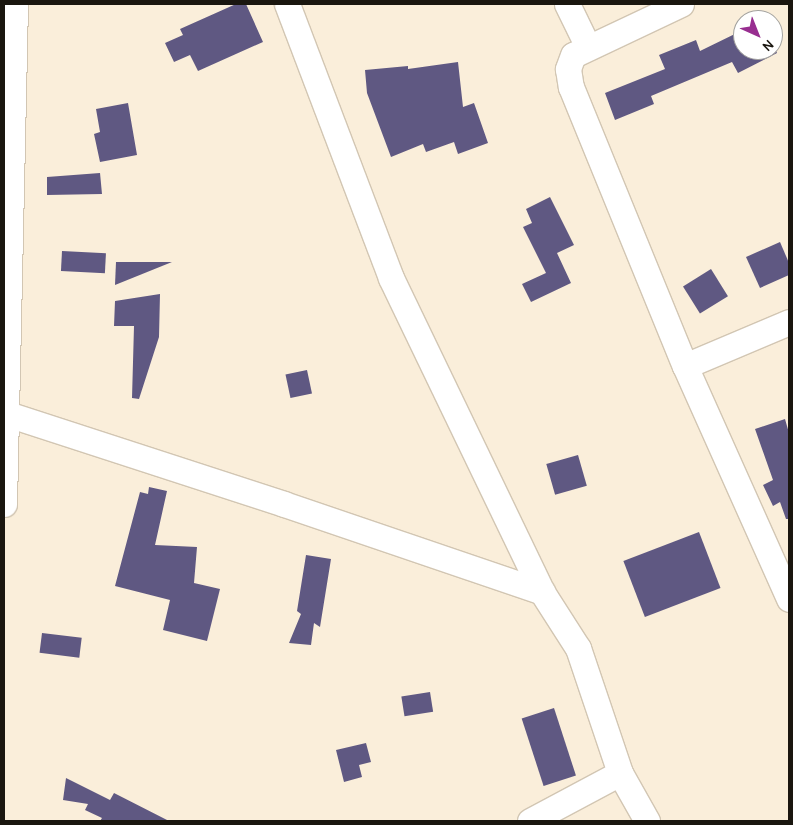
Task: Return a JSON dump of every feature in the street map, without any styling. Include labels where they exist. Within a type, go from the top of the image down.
[{"type":"street","points":[[287,4],[392,278],[542,592],[578,648],[620,773],[646,821]]},
{"type":"street","points":[[568,4],[588,47]]},
{"type":"street","points":[[681,4],[573,55],[568,70],[571,87],[685,366],[789,599]]},
{"type":"street","points":[[4,504],[12,15]]},
{"type":"street","points":[[685,366],[789,322]]},
{"type":"street","points":[[6,414],[542,592]]},
{"type":"street","points":[[530,821],[620,773]]},
{"type":"building","points":[[236,4],[246,4],[263,42],[198,71],[190,55],[174,62],[165,43],[183,35],[180,29]]},
{"type":"building","points":[[733,35],[733,60],[763,60],[738,73],[732,62],[651,96],[654,104],[615,120],[605,93],[665,69],[659,55],[696,40],[700,51]]},
{"type":"building","points":[[458,62],[463,107],[474,103],[488,143],[458,154],[454,142],[426,152],[423,144],[391,157],[367,93],[365,70],[408,66],[408,69]]},
{"type":"building","points":[[128,103],[137,155],[100,162],[94,134],[100,132],[96,109]]},
{"type":"building","points":[[100,173],[102,194],[47,195],[47,177]]},
{"type":"building","points":[[550,197],[574,245],[557,253],[571,283],[531,302],[522,284],[546,273],[523,227],[532,223],[526,209]]},
{"type":"building","points":[[780,242],[789,263],[789,275],[760,288],[746,257]]},
{"type":"building","points":[[62,251],[106,253],[105,273],[61,271]]},
{"type":"building","points":[[116,262],[172,262],[115,285]]},
{"type":"building","points":[[711,269],[728,296],[700,314],[683,286]]},
{"type":"building","points":[[160,294],[159,337],[139,399],[132,398],[134,326],[114,326],[115,301]]},
{"type":"building","points":[[307,370],[312,393],[290,398],[285,375]]},
{"type":"building","points":[[785,419],[789,433],[789,519],[786,519],[780,502],[773,506],[763,485],[773,480],[755,429]]},
{"type":"building","points":[[578,455],[587,486],[555,495],[546,464]]},
{"type":"building","points":[[149,487],[167,491],[155,545],[197,547],[194,583],[220,589],[207,641],[163,630],[170,600],[115,586],[140,492],[148,494]]},
{"type":"building","points":[[699,532],[721,588],[645,617],[623,561]]},
{"type":"building","points":[[306,555],[331,559],[320,627],[314,623],[311,645],[289,643],[301,614],[297,611]]},
{"type":"building","points":[[42,633],[82,638],[79,658],[40,653]]},
{"type":"building","points":[[430,692],[433,712],[404,716],[401,697]]},
{"type":"building","points":[[554,708],[576,776],[544,786],[522,719]]},
{"type":"building","points":[[366,743],[371,762],[359,765],[362,777],[344,782],[336,750]]},
{"type":"building","points":[[66,778],[110,800],[114,793],[169,821],[100,821],[102,818],[85,810],[88,804],[63,800]]}]
